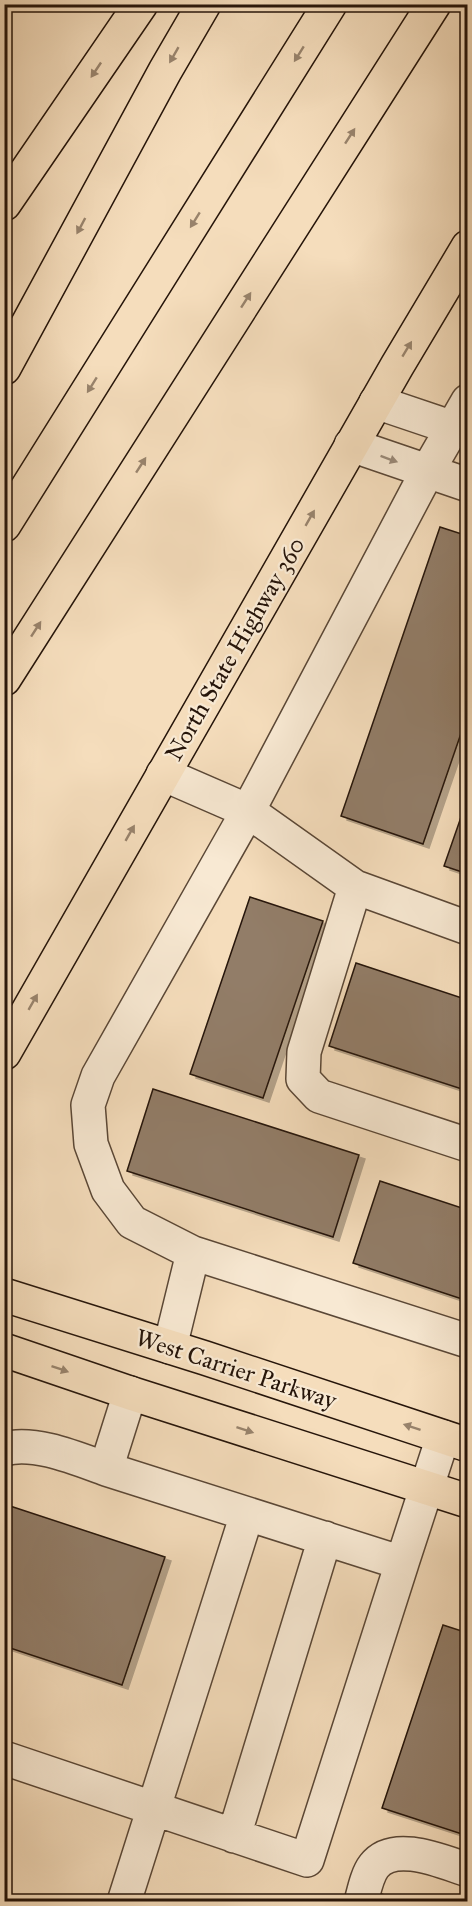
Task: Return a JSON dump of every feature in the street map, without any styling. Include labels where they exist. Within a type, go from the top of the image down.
[{"type":"main road","points":[[4,204],[141,4]]},
{"type":"main road","points":[[4,368],[165,71],[204,4]]},
{"type":"main road","points":[[4,525],[330,4]]},
{"type":"main road","points":[[4,679],[434,4]]},
{"type":"main road","name":"North State Highway 360","points":[[4,1053],[351,445],[468,247]]},
{"type":"main road","name":"West Carrier Parkway","points":[[10,1292],[455,1441]]},
{"type":"main road","points":[[4,1350],[130,1394],[468,1501]]},
{"type":"lane","points":[[468,401],[459,431],[427,472],[248,811],[98,1076],[88,1105],[91,1144],[108,1190],[132,1222],[193,1253],[468,1341]]},
{"type":"lane","points":[[376,402],[459,431]]},
{"type":"lane","points":[[351,445],[468,485]]},
{"type":"lane","points":[[163,774],[248,811],[356,887],[468,928]]},
{"type":"lane","points":[[356,887],[303,1052],[303,1079],[319,1096],[468,1144]]},
{"type":"lane","points":[[170,1347],[193,1253]]},
{"type":"lane","points":[[106,1469],[130,1394]]},
{"type":"lane","points":[[4,1758],[307,1860],[426,1487],[455,1441]]},
{"type":"lane","points":[[4,1449],[14,1446],[38,1448],[78,1459],[402,1563]]},
{"type":"lane","points":[[124,1902],[248,1514]]},
{"type":"lane","points":[[234,1836],[325,1538]]},
{"type":"lane","points":[[361,1902],[374,1865],[394,1852],[424,1856],[468,1870]]},
{"type":"building","points":[[440,527],[468,536],[468,713],[423,844],[341,816]]},
{"type":"building","points":[[468,797],[468,874],[444,866]]},
{"type":"building","points":[[250,897],[323,921],[263,1098],[190,1074]]},
{"type":"building","points":[[356,963],[468,1000],[468,1091],[329,1046]]},
{"type":"building","points":[[153,1089],[359,1155],[333,1237],[127,1171]]},
{"type":"building","points":[[380,1181],[468,1210],[468,1301],[353,1263]]},
{"type":"building","points":[[4,1504],[165,1557],[122,1685],[4,1646]]},
{"type":"building","points":[[443,1625],[468,1633],[468,1836],[382,1808]]},
{"type":"building","points":[[373,1891],[404,1902],[370,1902]]}]
